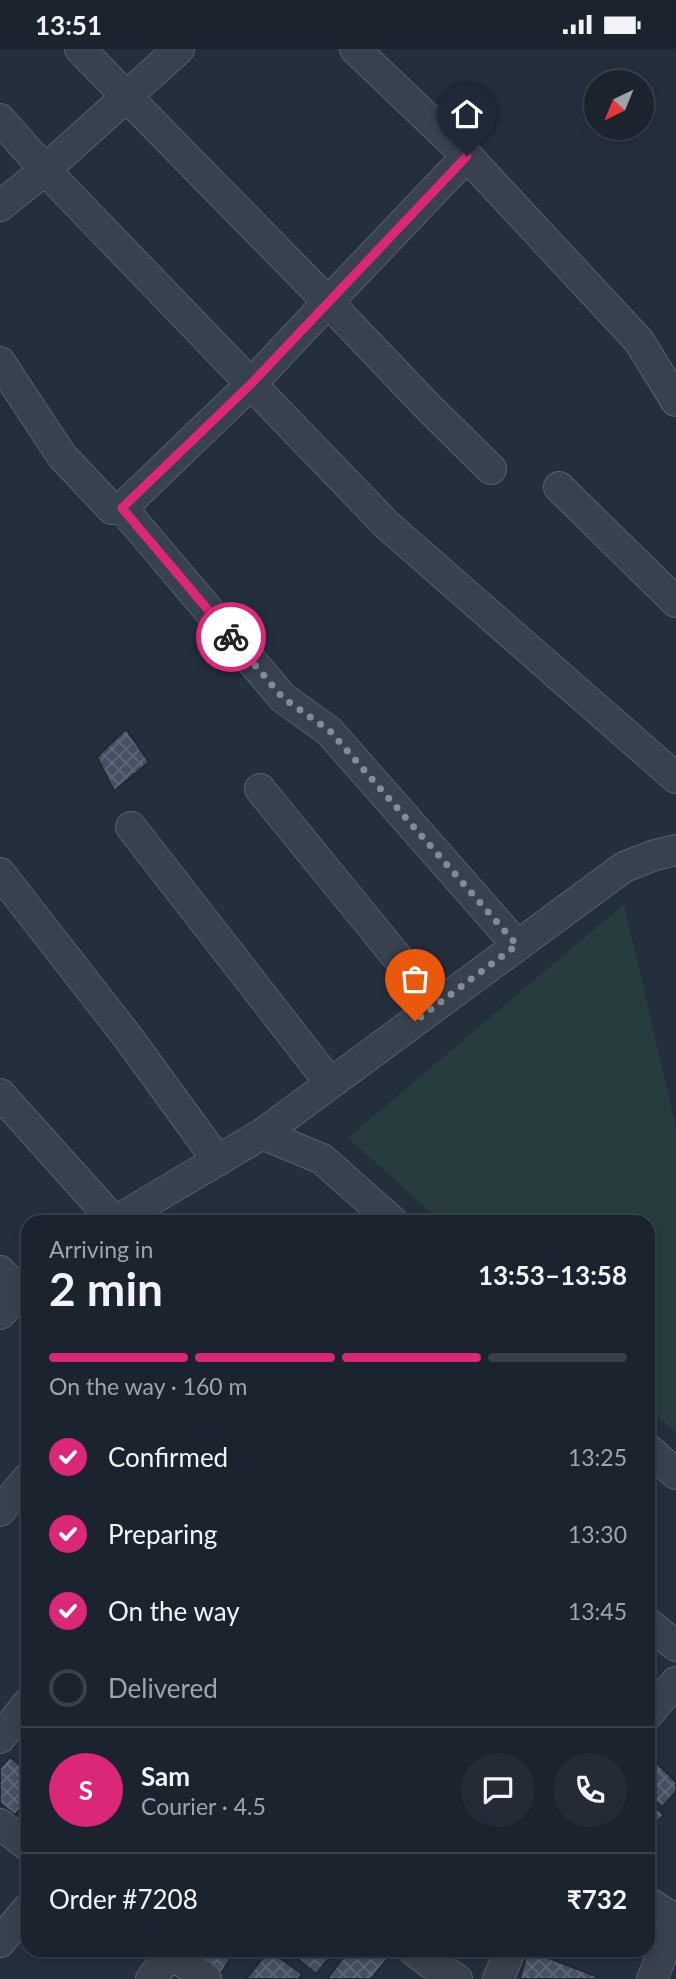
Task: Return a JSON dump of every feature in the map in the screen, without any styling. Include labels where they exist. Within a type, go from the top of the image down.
[{"type":"street","points":[[80,49],[491,469]]},
{"type":"street","points":[[0,206],[45,170],[179,49]]},
{"type":"street","points":[[355,49],[467,156],[639,341],[676,401]]},
{"type":"street","points":[[0,119],[45,170],[387,525],[676,778]]},
{"type":"street","points":[[0,362],[62,456],[112,509],[122,508],[252,383],[467,156]]},
{"type":"street","points":[[559,487],[676,602]]},
{"type":"street","points":[[122,508],[283,698],[330,731],[517,945]]},
{"type":"street","points":[[260,789],[436,1005]]},
{"type":"street","points":[[131,827],[330,1083]]},
{"type":"street","points":[[153,1213],[218,1161],[262,1134],[624,867],[676,850]]},
{"type":"street","points":[[0,873],[127,1036],[218,1161]]},
{"type":"street","points":[[0,1094],[110,1215]]},
{"type":"street","points":[[262,1134],[322,1159],[385,1215]]},
{"type":"street","points":[[0,1314],[19,1287]]},
{"type":"street","points":[[655,1455],[676,1474]]},
{"type":"street","points":[[0,1511],[21,1486]]},
{"type":"street","points":[[655,1629],[676,1646]]},
{"type":"street","points":[[655,1706],[676,1682]]},
{"type":"street","points":[[0,1738],[21,1712]]},
{"type":"street","points":[[0,1824],[21,1840]]},
{"type":"street","points":[[652,1979],[676,1921],[655,1907]]},
{"type":"street","points":[[0,1942],[21,1916]]},
{"type":"street","points":[[151,1979],[166,1957]]},
{"type":"street","points":[[176,1957],[206,1979]]},
{"type":"street","points":[[422,1957],[457,1979]]},
{"type":"street","points":[[498,1979],[508,1957]]},
{"type":"green space","points":[[624,904],[676,1128],[676,1433],[655,1414],[655,1215],[434,1215],[348,1138]]},
{"type":"building","points":[[126,729],[149,762],[114,791],[97,757]]},
{"type":"building","points":[[10,1757],[21,1766],[21,1808],[15,1815],[0,1803],[0,1768]]},
{"type":"building","points":[[655,1761],[676,1782],[676,1792],[662,1807],[655,1800]]},
{"type":"building","points":[[655,1807],[664,1815],[655,1824]]},
{"type":"building","points":[[199,1957],[232,1957],[221,1973]]},
{"type":"building","points":[[263,1957],[279,1957],[302,1974],[298,1979],[246,1979]]},
{"type":"building","points":[[296,1957],[330,1957],[316,1974]]},
{"type":"building","points":[[344,1957],[387,1959],[371,1979],[327,1979]]},
{"type":"building","points":[[526,1957],[546,1957],[603,1979],[520,1979]]},
{"type":"way so far","points":[[231,637],[283,698],[330,731],[517,945],[415,1021]]},
{"type":"route","points":[[231,637],[122,508],[252,383],[467,156]]}]
